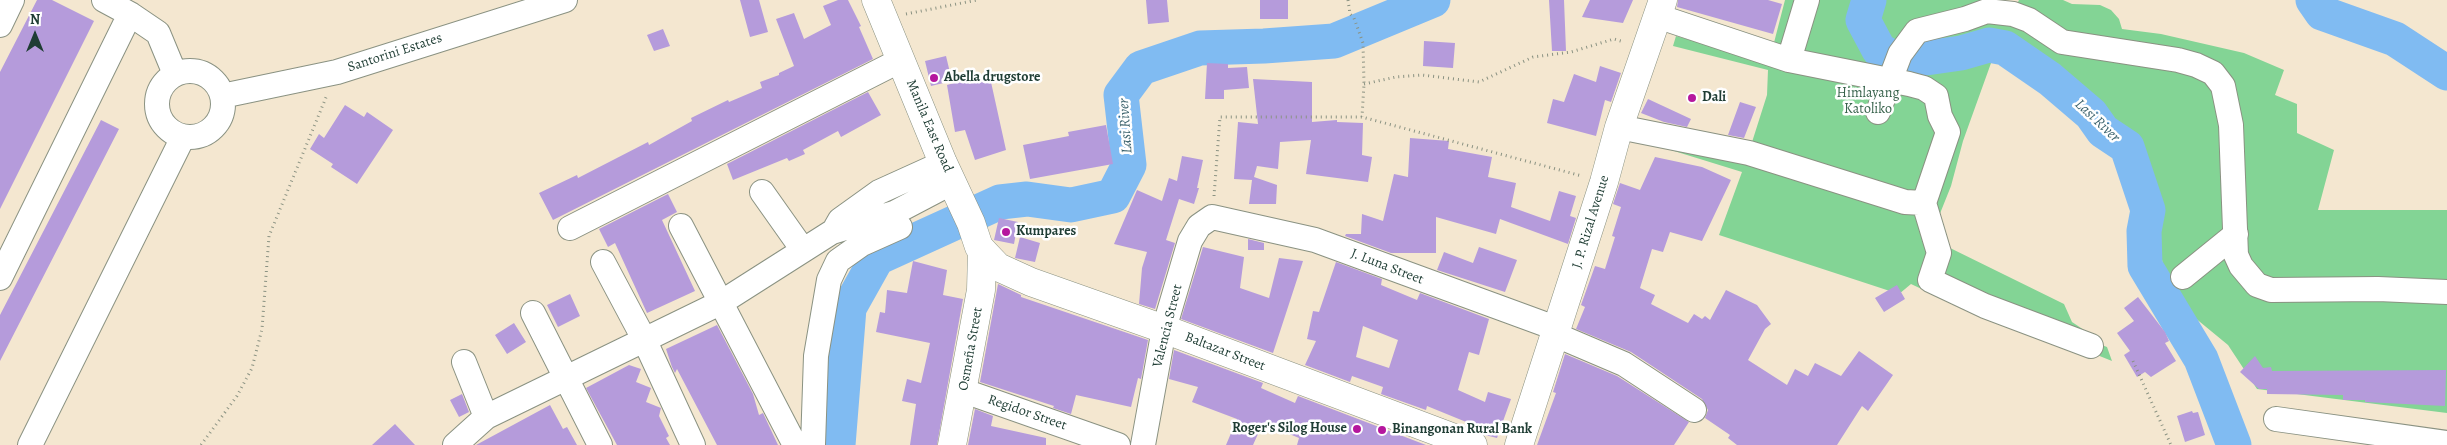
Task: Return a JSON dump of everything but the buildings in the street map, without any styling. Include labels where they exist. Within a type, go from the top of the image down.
[{"type":"main road","name":"J. P. Rizal Avenue","points":[[1519,445],[1557,332],[1604,182],[1619,127],[1660,8]]},
{"type":"main road","name":"Manila East Road","points":[[880,9],[982,251]]},
{"type":"main road","name":"Baltazar Street","points":[[982,251],[998,267],[1018,277],[1164,329],[1474,445]]},
{"type":"main road","name":"Osmeña Street","points":[[952,445],[964,391],[981,290],[982,251]]},
{"type":"street","points":[[0,25],[12,0]]},
{"type":"street","points":[[104,0],[130,14],[158,33],[175,74]]},
{"type":"street","name":"Santorini Estates","points":[[222,96],[337,72],[565,0]]},
{"type":"street","points":[[1789,60],[1808,0]]},
{"type":"street","points":[[1660,8],[1789,60],[1894,69],[1936,96],[1940,116],[1948,132],[1924,203],[1938,253],[1930,280],[1984,306],[2091,346]]},
{"type":"street","points":[[1878,112],[1894,69],[1917,31],[1965,20],[1987,11],[2013,14],[2029,20],[2062,42],[2178,60],[2213,73],[2223,86],[2231,125],[2236,255],[2257,285],[2271,290],[2378,289],[2447,292]]},
{"type":"street","points":[[0,278],[130,14]]},
{"type":"street","points":[[570,228],[901,60]]},
{"type":"street","points":[[194,71],[204,74],[218,87],[222,96],[223,106],[216,125],[201,136],[184,137],[168,129],[158,114],[157,106],[161,87],[175,74],[194,71]]},
{"type":"street","points":[[1619,127],[1749,153],[1892,198],[1924,203]]},
{"type":"street","points":[[30,445],[184,137]]},
{"type":"street","points":[[762,192],[802,250]]},
{"type":"street","points":[[455,445],[486,417],[722,302],[832,232],[840,220],[879,192],[958,193]]},
{"type":"street","name":"Valencia Street","points":[[1142,445],[1164,329],[1190,241],[1199,226],[1212,217]]},
{"type":"street","name":"J. Luna Street","points":[[1212,217],[1315,240],[1557,332],[1624,364],[1694,410]]},
{"type":"street","points":[[681,226],[795,445]]},
{"type":"street","points":[[814,445],[816,356],[829,280],[838,261],[862,244],[900,228]]},
{"type":"street","points":[[2183,277],[2236,234]]},
{"type":"street","points":[[603,262],[644,339],[692,445]]},
{"type":"street","points":[[533,312],[600,445]]},
{"type":"street","points":[[464,362],[486,417]]},
{"type":"street","name":"Regidor Street","points":[[964,391],[1118,445]]},
{"type":"street","points":[[2276,419],[2364,438],[2432,442]]},
{"type":"path","points":[[880,9],[976,0]]},
{"type":"path","points":[[1348,0],[1350,14],[1354,18],[1363,43],[1364,84],[1362,117]]},
{"type":"path","points":[[1364,84],[1396,77],[1422,75],[1479,82],[1532,57],[1571,52],[1614,39],[1646,48]]},
{"type":"path","points":[[201,445],[237,396],[252,368],[262,329],[269,236],[337,72]]},
{"type":"path","points":[[1212,217],[1220,117],[1362,117],[1604,182]]},
{"type":"path","points":[[2133,361],[2171,445]]},
{"type":"green space","name":"Himlayang Katoliko","points":[[1785,0],[1998,0],[2000,8],[2015,8],[2019,0],[2063,0],[2072,4],[2100,5],[2111,10],[2119,19],[2122,29],[2161,34],[2244,53],[2284,70],[2275,95],[2297,104],[2297,133],[2334,150],[2318,210],[2447,210],[2447,413],[2257,389],[2228,345],[2183,308],[2167,286],[2153,213],[2134,151],[2128,142],[2054,73],[2022,54],[2014,41],[1996,40],[1995,52],[1963,141],[1951,186],[1935,226],[1946,246],[2064,304],[2072,322],[2096,338],[2099,344],[2107,347],[2112,361],[2025,326],[1947,301],[1911,284],[1899,294],[1719,235],[1742,172],[1632,138],[1746,161],[1767,95],[1768,70],[1673,46],[1676,36],[1769,62]]},
{"type":"waterway","name":"Lasi River","points":[[838,445],[849,308],[877,258],[1000,202],[1027,199],[1071,205],[1113,196],[1129,165],[1121,95],[1141,68],[1200,48],[1334,41],[1433,0]]},
{"type":"waterway","name":"Lasi River","points":[[1869,0],[1863,20],[1879,50],[1893,58],[1912,60],[1961,53],[1989,45],[2005,48],[2050,79],[2091,114],[2103,131],[2127,147],[2148,210],[2144,231],[2145,266],[2201,359],[2234,445]]},
{"type":"waterway","name":"Lasi River","points":[[2313,0],[2322,13],[2395,39],[2447,73]]},
{"type":"place","name":"Abella drugstore","points":[[934,78]]},
{"type":"place","name":"Dali","points":[[1692,98]]},
{"type":"place","name":"Kumpares","points":[[1006,232]]},
{"type":"place","name":"Roger's Silog House","points":[[1357,429]]},
{"type":"place","name":"Binangonan Rural Bank","points":[[1382,430]]}]
